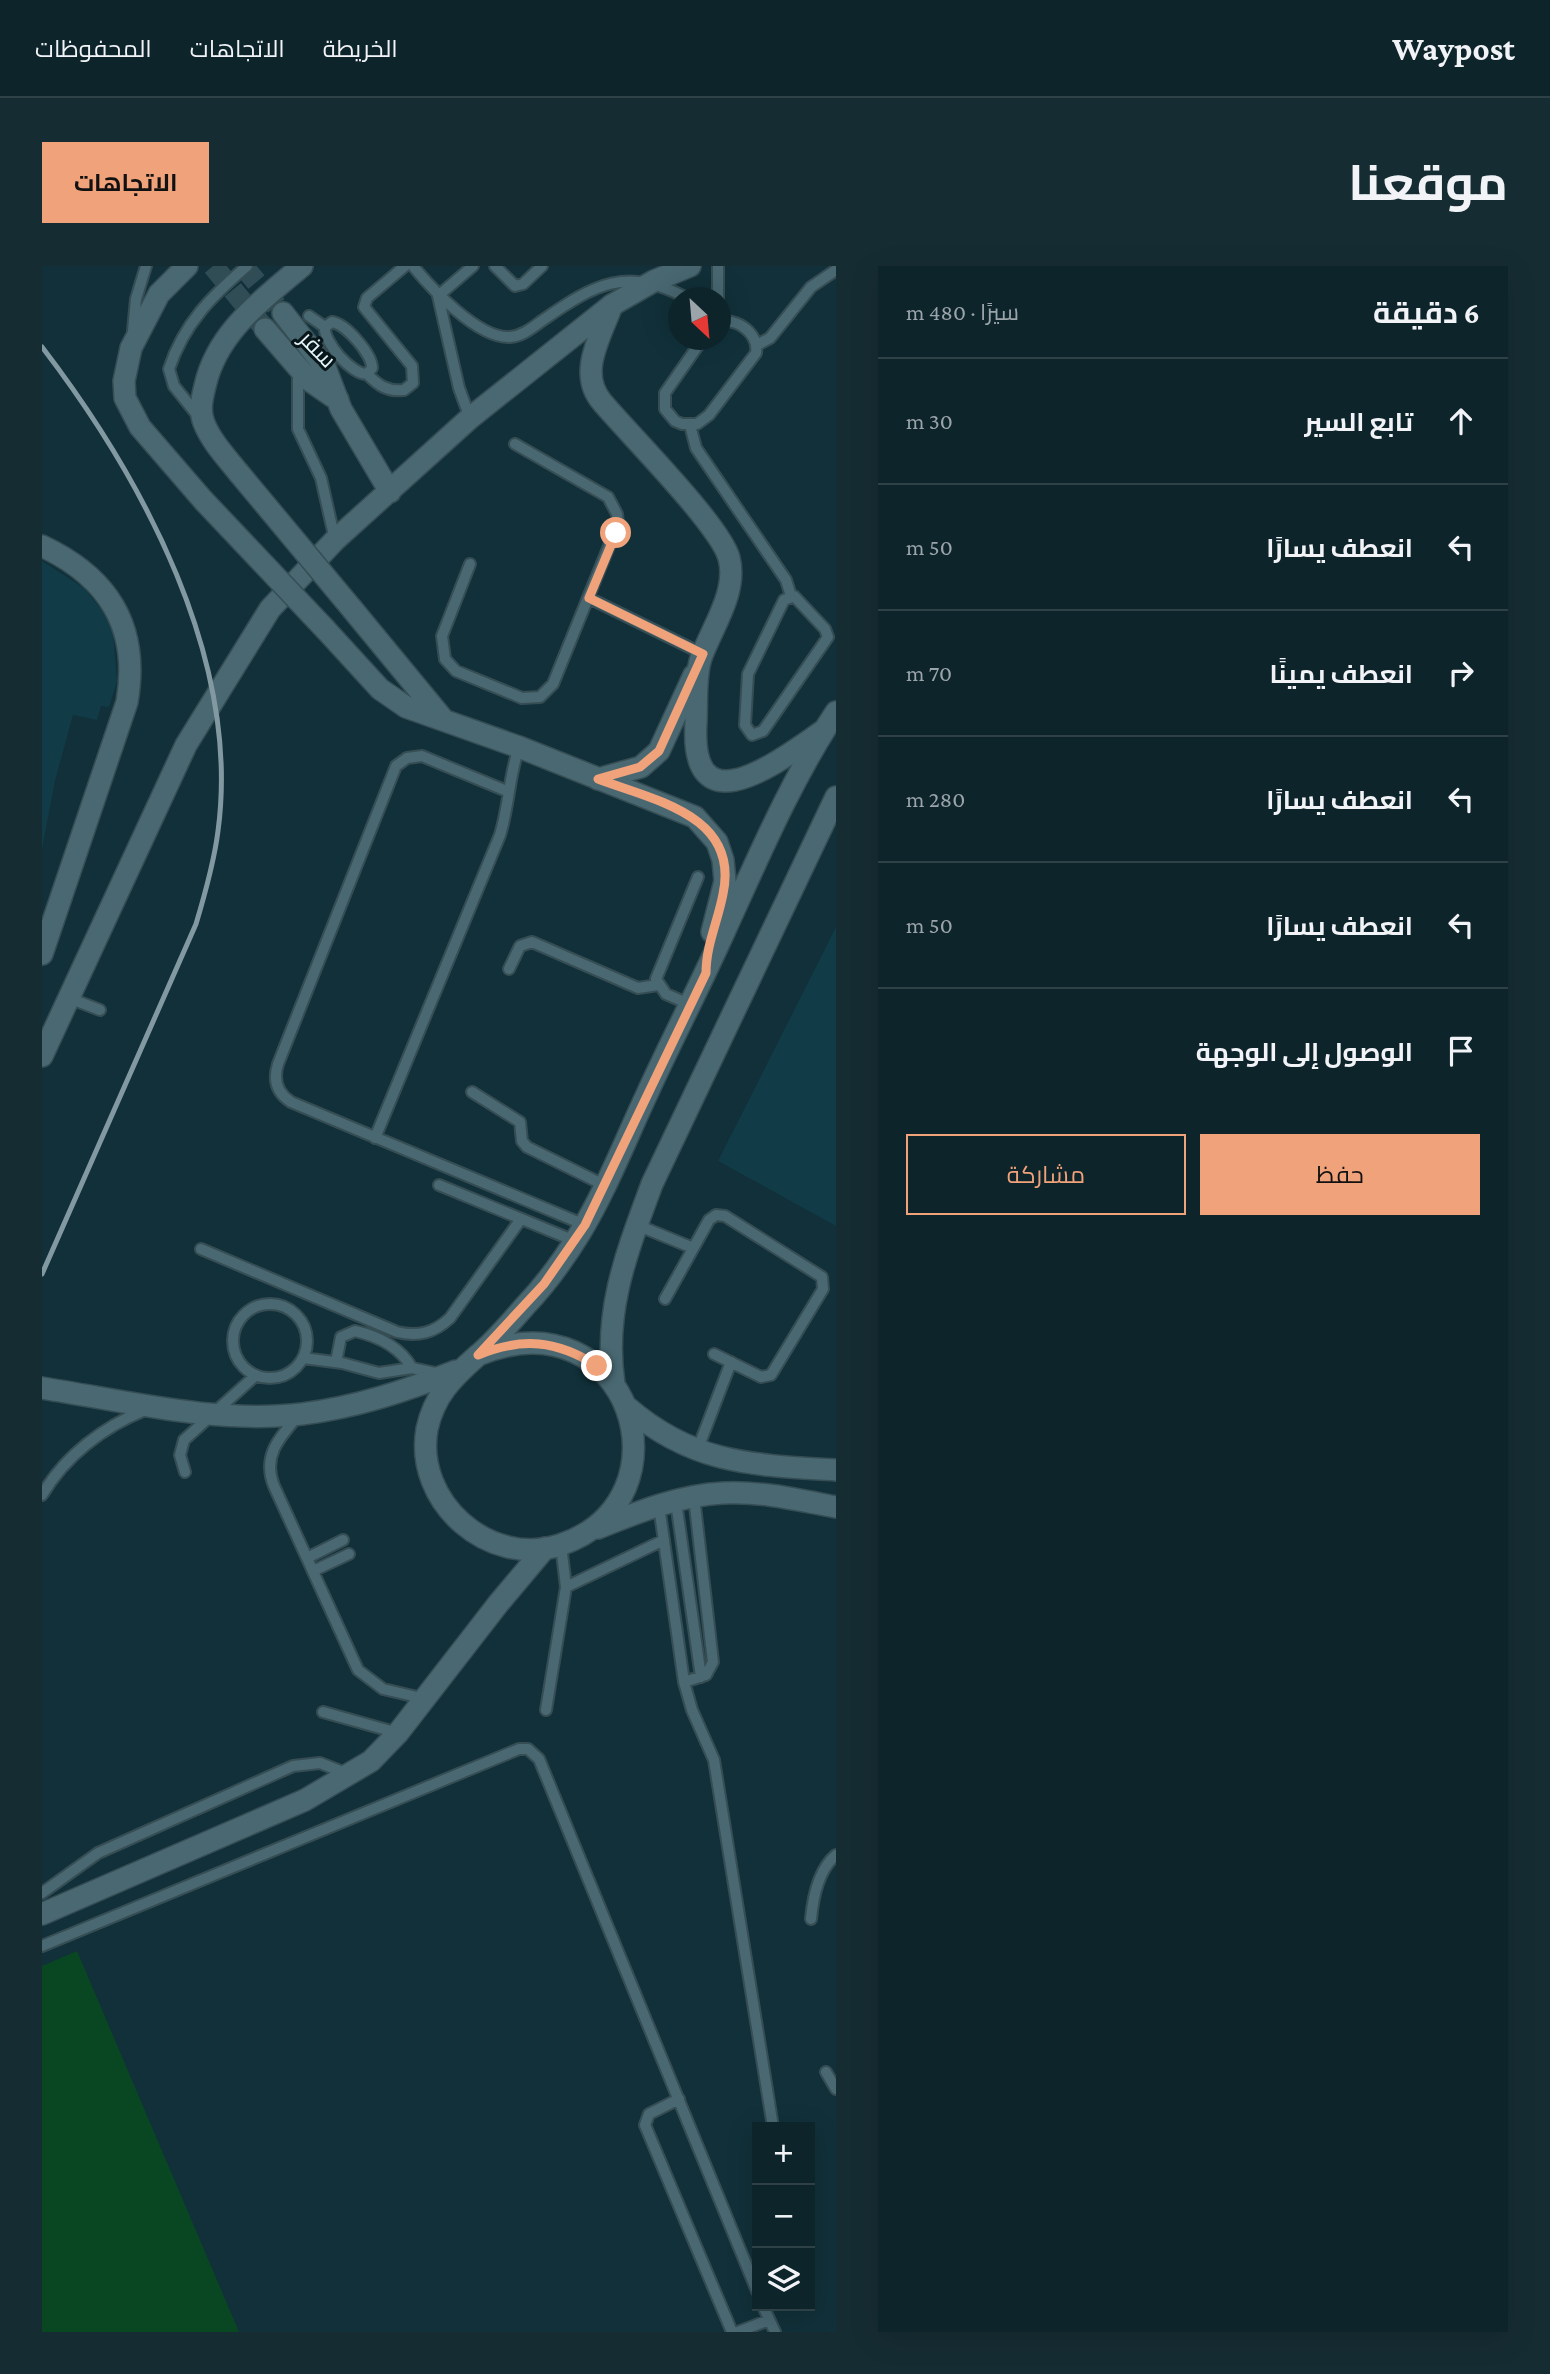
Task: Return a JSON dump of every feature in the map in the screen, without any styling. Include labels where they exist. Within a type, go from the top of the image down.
[{"type":"main road","points":[[187,266],[159,294],[131,348],[124,381],[125,398],[140,428],[202,500],[392,699],[695,817],[717,842],[726,881],[708,945],[706,973]]},
{"type":"main road","points":[[302,266],[232,330],[211,362],[201,401],[203,421],[238,472],[443,719]]},
{"type":"main road","points":[[42,1056],[171,773],[206,709],[270,609],[335,540],[470,418],[612,306],[654,281],[690,266]]},
{"type":"main road","points":[[598,779],[640,767],[659,751],[729,592],[731,567],[717,535],[595,394],[590,369],[612,306]]},
{"type":"main road","points":[[283,313],[317,355],[338,400],[390,492]]},
{"type":"main road","name":"سفر","points":[[265,329],[298,368],[319,388],[338,400]]},
{"type":"main road","points":[[42,546],[76,564],[101,587],[120,617],[131,667],[127,702],[42,954]]},
{"type":"main road","points":[[702,657],[695,750],[703,769],[716,778],[738,781],[755,776],[823,731]]},
{"type":"main road","points":[[42,1388],[211,1413],[299,1414],[380,1399],[452,1373],[478,1355],[532,1298],[580,1233],[691,1005],[757,859],[823,731],[836,712]]},
{"type":"main road","points":[[614,1384],[611,1359],[612,1309],[652,1184],[836,797]]},
{"type":"main road","points":[[478,1355],[514,1343],[552,1344],[576,1352],[597,1366],[614,1384],[627,1407],[634,1434],[633,1463],[624,1490],[614,1506],[587,1532]]},
{"type":"main road","points":[[452,1373],[429,1422],[426,1457],[432,1481],[450,1511],[476,1535],[498,1545],[521,1549],[553,1546],[676,1501],[751,1493],[836,1507]]},
{"type":"main road","points":[[627,1407],[653,1429],[697,1451],[763,1466],[836,1470]]},
{"type":"main road","points":[[42,1914],[304,1800],[371,1761],[398,1733],[553,1546]]},
{"type":"lane","points":[[131,348],[136,299],[146,266]]},
{"type":"lane","points":[[203,421],[174,386],[169,369],[203,305],[247,266]]},
{"type":"lane","points":[[325,327],[326,338],[355,371],[367,374],[380,387],[398,391],[409,387],[414,377],[408,359],[366,313],[366,299],[405,266]]},
{"type":"lane","points":[[413,266],[438,296],[489,332],[511,337],[522,334],[605,280],[629,276],[654,281],[668,288]]},
{"type":"lane","points":[[438,296],[473,266]]},
{"type":"lane","points":[[495,266],[515,286],[523,284],[542,266]]},
{"type":"lane","points":[[718,266],[718,287]]},
{"type":"lane","points":[[757,345],[770,338],[811,287],[836,270]]},
{"type":"lane","points":[[438,296],[459,388],[470,418]]},
{"type":"lane","points":[[309,316],[325,327]]},
{"type":"lane","points":[[325,327],[332,322],[340,324],[372,360],[372,368],[367,374]]},
{"type":"lane","points":[[695,350],[665,393],[665,409],[669,415],[675,421],[690,425],[709,415],[754,358],[757,345],[749,332],[731,322]]},
{"type":"lane","points":[[298,368],[298,429],[321,478],[335,540]]},
{"type":"lane","points":[[690,425],[696,448],[786,580],[791,596]]},
{"type":"lane","points":[[470,564],[442,636],[445,659],[456,671],[522,698],[540,697],[552,684],[589,598],[616,533],[617,514],[614,505],[600,491],[515,444]]},
{"type":"lane","points":[[791,596],[796,597],[825,629],[828,637],[763,731],[752,735],[745,725],[748,674],[784,600],[791,596]]},
{"type":"lane","points":[[589,598],[702,657]]},
{"type":"lane","points":[[375,1138],[500,835],[511,771],[519,747]]},
{"type":"lane","points":[[509,792],[422,756],[407,758],[396,766],[275,1071],[280,1092],[291,1102],[580,1233]]},
{"type":"lane","points":[[691,1005],[666,994],[658,985],[657,973],[698,877]]},
{"type":"lane","points":[[509,969],[520,946],[532,942],[638,988],[658,985]]},
{"type":"lane","points":[[69,999],[100,1010]]},
{"type":"lane","points":[[472,1092],[520,1122],[522,1141],[527,1147],[604,1185]]},
{"type":"lane","points":[[439,1185],[521,1219],[580,1233]]},
{"type":"lane","points":[[664,1299],[709,1220],[716,1215],[725,1216],[818,1273],[824,1282],[823,1290],[775,1372],[761,1377],[714,1354]]},
{"type":"lane","points":[[201,1249],[397,1332],[421,1335],[442,1326],[450,1318],[521,1219]]},
{"type":"lane","points":[[637,1225],[693,1248]]},
{"type":"lane","points":[[283,1306],[298,1316],[306,1332],[303,1358],[291,1373],[283,1377],[255,1376],[236,1358],[233,1341],[242,1317],[256,1307],[283,1306]]},
{"type":"lane","points":[[335,1362],[341,1337],[355,1331],[389,1344],[404,1355],[412,1368]]},
{"type":"lane","points":[[303,1358],[335,1362],[379,1373],[412,1368],[452,1373]]},
{"type":"lane","points":[[697,1451],[731,1362]]},
{"type":"lane","points":[[185,1472],[180,1455],[181,1445],[211,1413],[255,1376]]},
{"type":"lane","points":[[42,1495],[59,1472],[93,1439],[112,1426],[154,1406]]},
{"type":"lane","points":[[299,1414],[276,1441],[270,1455],[269,1471],[313,1572],[358,1670],[383,1689],[426,1699]]},
{"type":"lane","points":[[676,1501],[664,1540],[684,1682],[692,1710],[714,1760],[772,2122]]},
{"type":"lane","points":[[676,1501],[701,1677]]},
{"type":"lane","points":[[676,1501],[713,1662],[709,1672],[684,1682]]},
{"type":"lane","points":[[566,1587],[664,1540]]},
{"type":"lane","points":[[307,1558],[343,1541]]},
{"type":"lane","points":[[546,1710],[566,1587],[553,1546]]},
{"type":"lane","points":[[313,1572],[349,1555]]},
{"type":"lane","points":[[323,1712],[398,1733]]},
{"type":"lane","points":[[42,1946],[519,1749],[528,1749],[539,1759],[752,2279]]},
{"type":"lane","points":[[42,1893],[97,1853],[293,1766],[320,1763],[350,1775]]},
{"type":"lane","points":[[811,1919],[813,1896],[829,1861],[836,1855]]},
{"type":"lane","points":[[826,2072],[836,2089]]},
{"type":"lane","points":[[679,2099],[649,2114],[645,2125],[732,2332]]},
{"type":"lane","points":[[765,2311],[775,2332]]},
{"type":"lane","points":[[738,2332],[769,2320]]},
{"type":"shaded area","points":[[42,561],[83,587],[101,609],[113,630],[117,682],[109,707],[101,706],[97,720],[73,715],[55,781],[42,849]]},
{"type":"shaded area","points":[[836,927],[836,1226],[718,1161]]},
{"type":"green space","points":[[77,1951],[239,2332],[42,2332],[42,1966]]},
{"type":"tunnel","points":[[213,266],[265,329]]},
{"type":"tunnel","points":[[243,266],[279,309]]},
{"type":"railway","points":[[42,347],[115,454],[148,513],[176,574],[199,638],[214,702],[221,767],[218,831],[196,924],[42,1274]]},
{"type":"route","points":[[597,1366],[576,1352],[552,1344],[526,1342],[502,1346],[478,1355],[526,1306],[560,1263],[585,1225],[706,973],[708,945],[726,881],[717,842],[708,828],[695,817],[598,779],[640,767],[659,751],[703,654],[589,598],[616,533]]}]
